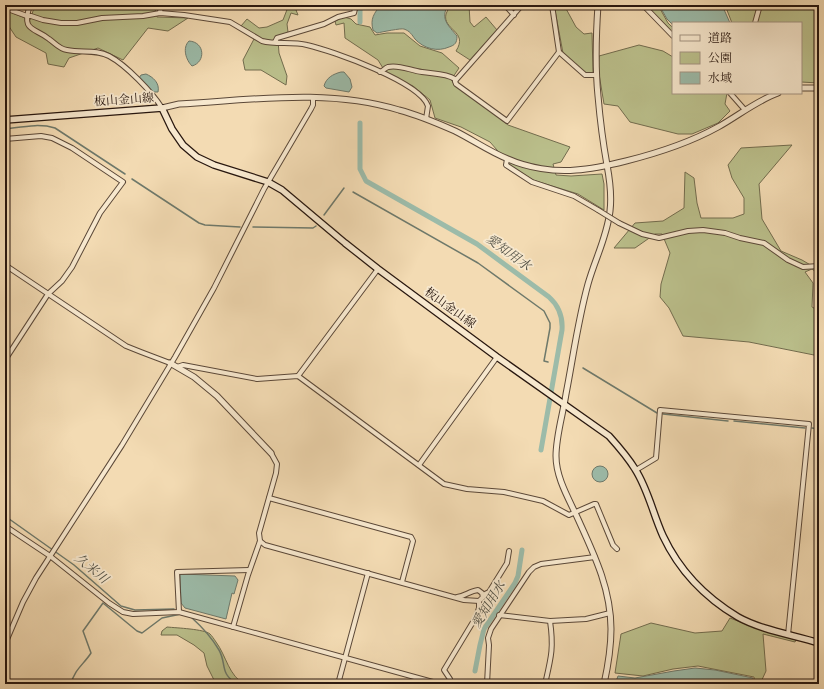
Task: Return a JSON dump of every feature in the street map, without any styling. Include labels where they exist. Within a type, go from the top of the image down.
[{"type":"main road","name":"板山金山線","points":[[5,120],[162,108],[172,129],[183,145],[197,157],[214,165],[268,182],[282,190],[378,269],[497,357],[609,436],[624,452],[636,470],[664,536],[677,561],[698,587],[713,600],[739,617],[788,635],[819,643]]},
{"type":"street","points":[[30,5],[27,16],[30,28],[47,37],[62,49],[96,51],[115,59],[156,98],[162,108],[179,104],[313,96],[365,102],[398,109],[426,119],[455,131],[507,159],[532,166],[560,170],[575,170],[607,165],[672,148],[718,127],[745,110],[775,94]]},
{"type":"street","points":[[160,13],[161,5]]},
{"type":"street","points":[[275,42],[277,38],[354,13],[354,9],[357,5]]},
{"type":"street","points":[[505,5],[514,15]]},
{"type":"street","points":[[455,81],[522,5]]},
{"type":"street","points":[[552,5],[559,52],[585,75],[596,75]]},
{"type":"street","points":[[598,5],[596,75],[611,191],[609,222],[584,299],[556,450],[561,480],[595,557],[605,585],[610,613],[611,638],[604,684]]},
{"type":"street","points":[[643,5],[672,35]]},
{"type":"street","points":[[755,22],[760,5]]},
{"type":"street","points":[[5,8],[27,16],[52,22],[69,23],[102,18],[143,16],[160,13],[172,13],[222,20],[239,26],[262,41],[307,45],[347,57],[380,72],[410,87],[423,97],[428,106],[426,119]]},
{"type":"street","points":[[380,72],[387,67],[393,66],[422,72],[445,74],[455,79],[456,84],[507,121],[559,52]]},
{"type":"street","points":[[802,88],[819,88]]},
{"type":"street","points":[[731,94],[745,110]]},
{"type":"street","points":[[5,644],[23,602],[51,555],[122,445],[214,288],[268,182],[311,109],[313,105],[313,96]]},
{"type":"street","points":[[5,139],[41,136],[52,138],[72,148],[123,182],[100,213],[72,267],[62,281],[48,294],[5,360]]},
{"type":"street","points":[[507,159],[506,165],[532,182],[574,196],[619,223],[642,234],[659,238],[688,231],[703,230],[724,233],[764,243],[788,260],[803,267],[819,266]]},
{"type":"street","points":[[5,265],[126,346],[170,363],[194,376],[217,396],[271,453],[277,466],[259,533],[260,541],[249,570],[233,627]]},
{"type":"street","points":[[298,376],[378,269]]},
{"type":"street","points":[[419,465],[497,357]]},
{"type":"street","points":[[178,367],[183,365],[257,379],[298,376],[444,484],[504,492],[543,501],[569,514],[596,504],[613,545],[617,549]]},
{"type":"street","points":[[636,470],[656,458],[660,410],[809,424],[788,635]]},
{"type":"street","points":[[269,498],[411,537],[413,541],[402,582]]},
{"type":"street","points":[[5,526],[51,555],[109,603],[123,612],[133,614],[179,612],[440,684]]},
{"type":"street","points":[[260,541],[266,545],[464,600],[479,601]]},
{"type":"street","points":[[451,684],[450,679],[444,670],[476,617],[479,608],[479,601],[482,599],[483,595],[489,592],[507,563],[509,551]]},
{"type":"street","points":[[487,684],[488,636],[493,623],[529,572],[534,567],[541,564],[595,557]]},
{"type":"street","points":[[179,612],[177,572],[249,570]]},
{"type":"street","points":[[338,684],[368,573]]},
{"type":"street","points":[[457,597],[464,596],[476,590],[480,591],[483,595]]},
{"type":"street","points":[[499,615],[550,621],[586,619],[610,613]]},
{"type":"street","points":[[544,684],[552,657],[550,621]]},
{"type":"green space","points":[[35,5],[157,5],[155,9],[157,17],[188,18],[168,31],[148,28],[123,60],[98,48],[69,58],[64,67],[48,64],[46,53],[16,37],[8,25],[5,46],[5,10],[30,20]]},
{"type":"green space","points":[[292,5],[302,5],[302,7],[296,10],[298,15],[291,13],[287,24],[288,32],[278,40],[279,53],[287,76],[286,85],[261,70],[245,70],[243,60],[254,39],[251,32],[241,26],[247,19],[259,28],[267,27],[283,20],[288,7]]},
{"type":"green space","points":[[450,5],[469,5],[470,22],[474,27],[486,17],[497,30],[470,60],[456,51],[459,44],[459,39],[446,19],[446,14]]},
{"type":"green space","points":[[554,5],[564,5],[576,27],[584,34],[592,33],[593,72],[591,74],[586,74],[563,53]]},
{"type":"green space","points":[[647,5],[658,5],[668,23],[672,27],[672,32],[652,13]]},
{"type":"green space","points":[[725,5],[819,5],[819,83],[802,82],[802,22],[732,22]]},
{"type":"green space","points":[[344,17],[351,19],[356,24],[370,27],[375,35],[404,33],[420,46],[442,53],[459,68],[451,80],[508,125],[570,147],[561,162],[553,164],[556,175],[571,176],[602,174],[604,184],[604,210],[578,194],[533,180],[511,166],[490,142],[461,127],[435,118],[430,100],[413,86],[386,73],[378,60],[345,38],[344,23],[336,25],[335,21]]},
{"type":"green space","points":[[639,45],[663,51],[672,56],[672,94],[727,94],[725,104],[730,111],[718,123],[692,134],[678,134],[630,122],[618,106],[604,104],[598,68],[599,56]]},
{"type":"green space","points":[[792,145],[759,184],[762,219],[781,251],[802,260],[819,270],[819,274],[812,269],[805,272],[813,283],[812,307],[819,311],[819,356],[749,342],[683,336],[669,308],[660,297],[661,284],[670,253],[662,234],[655,234],[635,248],[614,248],[635,223],[663,221],[684,208],[685,172],[694,178],[697,203],[701,218],[733,218],[744,214],[744,198],[732,178],[728,165],[741,148]]},
{"type":"green space","points":[[730,618],[756,628],[796,640],[795,642],[763,634],[766,671],[760,684],[755,684],[754,677],[698,666],[673,669],[643,676],[615,673],[621,634],[651,623],[695,633],[722,631]]},
{"type":"green space","points":[[167,627],[196,630],[210,634],[219,647],[231,671],[240,681],[245,684],[216,684],[207,666],[204,653],[177,635],[161,635],[162,631]]},
{"type":"water","points":[[381,5],[448,5],[445,18],[448,25],[457,36],[456,42],[445,49],[431,49],[423,45],[404,29],[377,33],[373,30],[372,19]]},
{"type":"water","points":[[659,5],[722,5],[730,22],[672,22],[672,24],[667,19]]},
{"type":"water","points":[[189,41],[198,45],[202,52],[200,61],[192,66],[188,61],[185,50]]},
{"type":"water","points":[[344,72],[350,79],[352,87],[349,92],[326,88],[324,86],[330,77]]},
{"type":"water","points":[[146,74],[155,81],[158,86],[158,92],[153,92],[139,78],[141,75]]},
{"type":"water","points":[[597,466],[603,466],[608,471],[606,480],[603,482],[597,482],[592,477],[592,471]]},
{"type":"water","points":[[180,574],[235,576],[238,580],[234,594],[232,593],[226,619],[185,608],[181,603]]},
{"type":"water","points":[[695,668],[715,670],[753,678],[754,684],[615,684],[618,676],[635,678]]},
{"type":"waterway","name":"愛知用水","points":[[360,22],[360,10],[363,5]]},
{"type":"waterway","name":"愛知用水","points":[[360,123],[360,169],[366,181],[477,244],[549,297],[558,308],[562,320],[562,330],[541,450]]},
{"type":"waterway","points":[[5,129],[24,126],[55,128],[125,174]]},
{"type":"waterway","points":[[132,179],[199,223],[205,225],[240,227]]},
{"type":"waterway","points":[[324,215],[344,188]]},
{"type":"waterway","points":[[353,192],[478,263],[544,311],[550,323],[544,361],[548,362]]},
{"type":"waterway","points":[[253,227],[313,228],[316,226]]},
{"type":"waterway","points":[[583,368],[657,413]]},
{"type":"waterway","points":[[663,414],[728,421]]},
{"type":"waterway","points":[[734,421],[805,428]]},
{"type":"waterway","points":[[812,428],[819,429]]},
{"type":"waterway","name":"久米川","points":[[5,516],[74,565],[121,606],[135,610],[174,609]]},
{"type":"waterway","name":"愛知用水","points":[[475,671],[484,629],[515,583],[518,576],[522,550]]},
{"type":"waterway","points":[[71,684],[77,671],[91,653],[83,631],[103,603],[137,631],[142,633],[162,618],[181,614]]},
{"type":"waterway","name":"久米川","points":[[191,617],[206,632],[219,650],[228,676],[237,684]]}]
